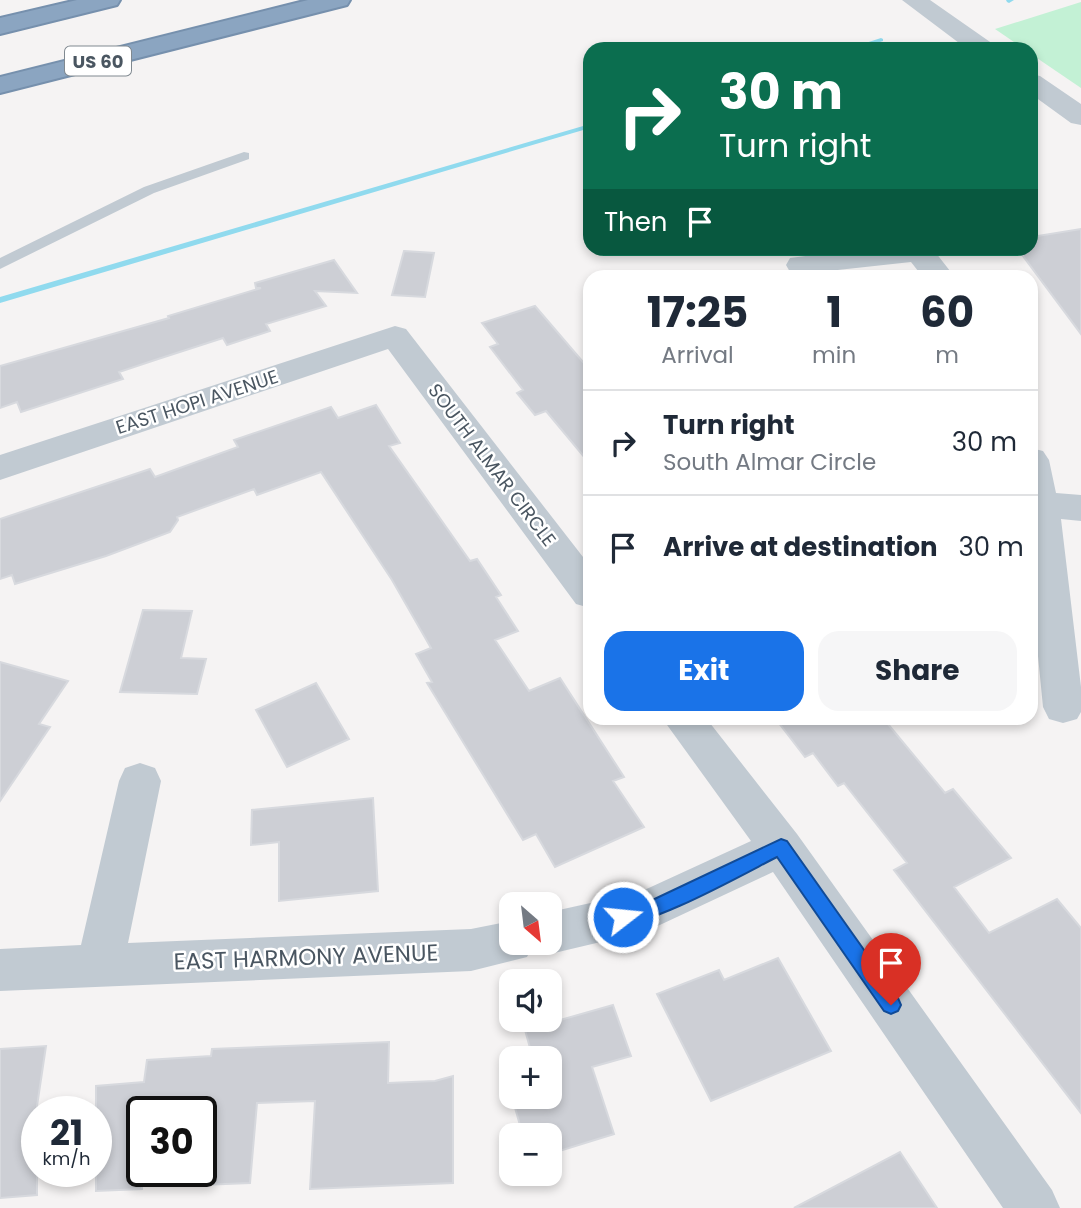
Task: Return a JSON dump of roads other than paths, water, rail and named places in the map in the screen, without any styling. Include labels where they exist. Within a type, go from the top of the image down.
[{"type":"highway","points":[[0,8],[40,0]]},
{"type":"highway","points":[[0,26],[108,0]]},
{"type":"highway","name":"US 60","points":[[0,85],[338,0]]},
{"type":"highway","points":[[0,106],[78,85],[196,36]]},
{"type":"street","points":[[914,0],[974,42]]},
{"type":"street","points":[[1038,87],[1081,117]]},
{"type":"street","points":[[801,265],[883,256]]},
{"type":"street","points":[[922,256],[933,270]]},
{"type":"street","name":"EAST HOPI AVENUE","points":[[0,468],[395,336]]},
{"type":"street","name":"SOUTH ALMAR CIRCLE","points":[[395,336],[583,585]]},
{"type":"street","points":[[1038,491],[1063,707]]},
{"type":"street","points":[[1041,504],[1081,508]]},
{"type":"street","points":[[688,725],[781,847],[1034,1208]]},
{"type":"street","points":[[100,964],[140,781]]},
{"type":"street","points":[[562,930],[647,911],[781,847]]},
{"type":"street","name":"EAST HARMONY AVENUE","points":[[0,970],[471,950],[499,944]]},
{"type":"lane","points":[[0,264],[149,190],[244,156]]},
{"type":"waterway","points":[[874,42],[881,40]]},
{"type":"waterway","points":[[0,300],[583,128]]}]
